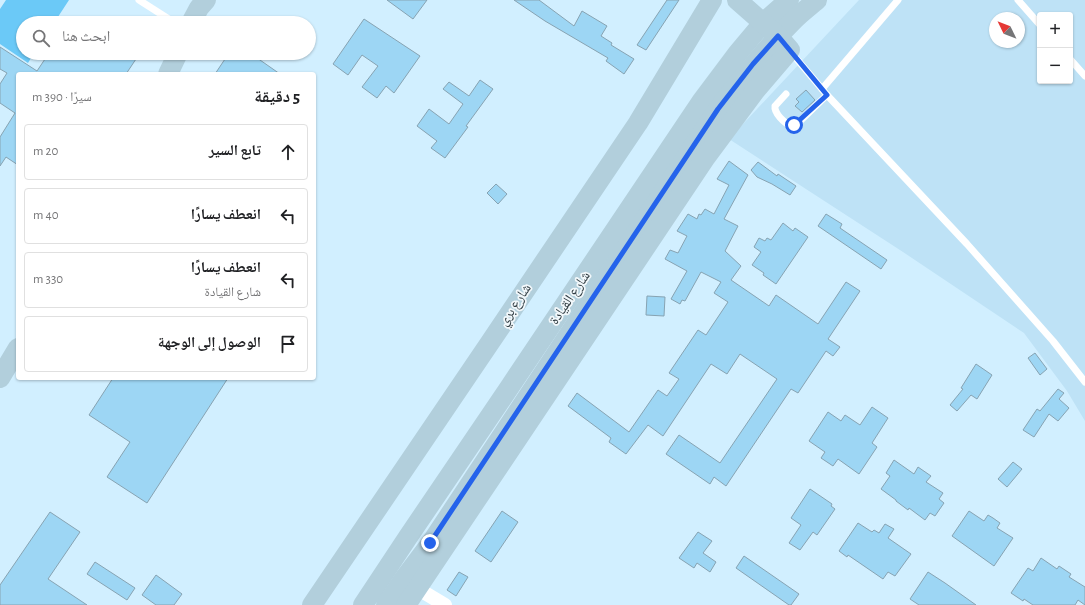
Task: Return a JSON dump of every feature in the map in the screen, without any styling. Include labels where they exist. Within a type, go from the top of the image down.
[{"type":"main road","points":[[195,16],[206,0]]},
{"type":"main road","name":"شارع بري","points":[[312,605],[638,123],[712,0]]},
{"type":"main road","points":[[737,0],[784,43]]},
{"type":"main road","name":"شارع القيادة","points":[[363,605],[701,102],[737,54],[763,23],[789,0]]},
{"type":"main road","name":"شارع القيادة","points":[[406,605],[409,584],[430,543],[718,109],[753,64],[784,43],[794,19],[817,0]]},
{"type":"main road","points":[[169,72],[175,60]]},
{"type":"main road","points":[[0,378],[16,351]]},
{"type":"main road","name":"شارع القيادة","points":[[386,605],[409,584]]},
{"type":"street","points":[[409,584],[446,605]]},
{"type":"lane","points":[[139,0],[164,16]]},
{"type":"lane","points":[[786,94],[774,108],[776,113],[791,126],[797,124],[825,92],[898,0]]},
{"type":"lane","points":[[1018,0],[1037,22]]},
{"type":"lane","points":[[784,43],[825,92],[967,244],[1053,341],[1085,382]]},
{"type":"lane","points":[[1073,62],[1085,76]]},
{"type":"shaded area","points":[[6,0],[69,0],[59,16],[16,16],[16,55],[0,44],[0,9]]},
{"type":"shaded area","points":[[859,0],[1085,0],[1085,421],[1067,391],[1024,333],[729,139]]},
{"type":"building","points":[[387,0],[427,0],[413,19]]},
{"type":"building","points":[[514,0],[539,0],[574,26],[582,11],[607,26],[601,36],[612,43],[611,45],[634,59],[624,74],[606,61],[608,58],[545,21]]},
{"type":"building","points":[[667,0],[679,0],[646,50],[637,45]]},
{"type":"building","points":[[364,19],[420,56],[394,93],[386,86],[377,98],[362,87],[378,66],[362,55],[348,75],[333,64]]},
{"type":"building","points":[[0,47],[16,57],[16,60],[20,60],[37,71],[44,60],[135,60],[127,72],[16,72],[16,164],[6,157],[0,166],[0,137],[15,113],[0,103],[0,84],[7,73],[0,69]]},
{"type":"building","points":[[224,60],[260,60],[277,72],[216,72]]},
{"type":"building","points":[[480,80],[493,89],[445,158],[431,148],[437,141],[417,126],[429,109],[449,124],[463,104],[443,89],[449,82],[469,96]]},
{"type":"building","points":[[806,90],[815,100],[802,112],[795,106],[799,102],[796,99]]},
{"type":"building","points":[[729,161],[748,175],[724,219],[738,226],[725,251],[741,266],[731,280],[769,306],[776,295],[818,324],[846,282],[860,291],[828,339],[840,347],[833,356],[826,351],[798,393],[791,389],[726,486],[714,477],[710,484],[666,454],[679,435],[720,463],[777,379],[740,354],[727,374],[711,364],[663,436],[648,425],[626,454],[609,442],[611,438],[568,406],[577,393],[629,432],[658,390],[667,396],[679,379],[669,373],[698,330],[706,335],[728,302],[714,293],[721,282],[701,272],[685,301],[682,300],[680,304],[671,299],[687,271],[665,259],[670,250],[678,253],[687,236],[677,231],[688,214],[697,219],[699,214],[701,215],[705,209],[714,214],[729,185],[717,179]]},
{"type":"building","points":[[758,162],[777,176],[778,174],[796,186],[790,195],[757,177],[751,170]]},
{"type":"building","points":[[496,184],[507,194],[498,204],[487,193]]},
{"type":"building","points":[[826,214],[842,224],[840,228],[887,260],[881,269],[818,226]]},
{"type":"building","points":[[783,223],[793,231],[795,228],[808,237],[776,284],[752,265],[761,252],[754,247],[759,238],[765,241],[767,238],[771,240]]},
{"type":"building","points":[[647,296],[665,297],[664,316],[646,315]]},
{"type":"building","points":[[1035,353],[1047,369],[1040,375],[1028,358]]},
{"type":"building","points":[[976,364],[992,375],[977,399],[971,395],[957,411],[950,405],[963,389],[961,388]]},
{"type":"building","points":[[112,380],[227,380],[147,503],[107,477],[130,442],[89,415]]},
{"type":"building","points":[[1058,389],[1064,393],[1059,399],[1069,408],[1058,421],[1049,414],[1034,437],[1023,430],[1037,409],[1040,411]]},
{"type":"building","points":[[872,407],[888,418],[872,443],[877,447],[859,474],[838,459],[833,466],[821,458],[825,452],[809,441],[828,412],[841,421],[845,415],[860,425]]},
{"type":"building","points":[[894,460],[914,474],[918,467],[931,476],[926,482],[943,493],[939,499],[944,503],[935,516],[930,513],[925,520],[909,508],[908,510],[881,489],[890,476],[886,473]]},
{"type":"building","points":[[1013,462],[1022,469],[1007,487],[998,479]]},
{"type":"building","points":[[810,489],[832,504],[831,506],[835,509],[817,535],[813,532],[800,550],[789,543],[801,525],[791,518]]},
{"type":"building","points":[[502,511],[518,522],[491,562],[475,551]]},
{"type":"building","points":[[969,511],[984,521],[988,515],[993,518],[1000,523],[997,528],[1013,538],[994,566],[952,536]]},
{"type":"building","points":[[50,512],[80,532],[48,579],[87,605],[0,605],[0,585]]},
{"type":"building","points":[[858,523],[872,532],[874,530],[879,533],[885,524],[894,529],[888,538],[911,554],[895,576],[888,572],[883,579],[848,555],[847,557],[839,551]]},
{"type":"building","points":[[698,532],[712,541],[703,553],[716,562],[710,572],[697,563],[694,568],[679,558]]},
{"type":"building","points":[[744,556],[799,594],[791,605],[736,568]]},
{"type":"building","points":[[1041,558],[1057,569],[1059,566],[1071,574],[1069,577],[1085,587],[1085,605],[1078,600],[1075,605],[1033,605],[1024,599],[1023,601],[1011,593],[1028,568],[1033,571]]},
{"type":"building","points":[[95,562],[135,588],[127,600],[87,574]]},
{"type":"building","points":[[459,572],[468,577],[456,596],[447,590]]},
{"type":"building","points":[[928,572],[976,605],[919,605],[910,599]]},
{"type":"building","points":[[156,575],[182,594],[174,605],[156,605],[142,595]]},
{"type":"route","points":[[430,543],[718,109],[753,64],[778,36],[827,95],[797,124],[794,125]]}]
